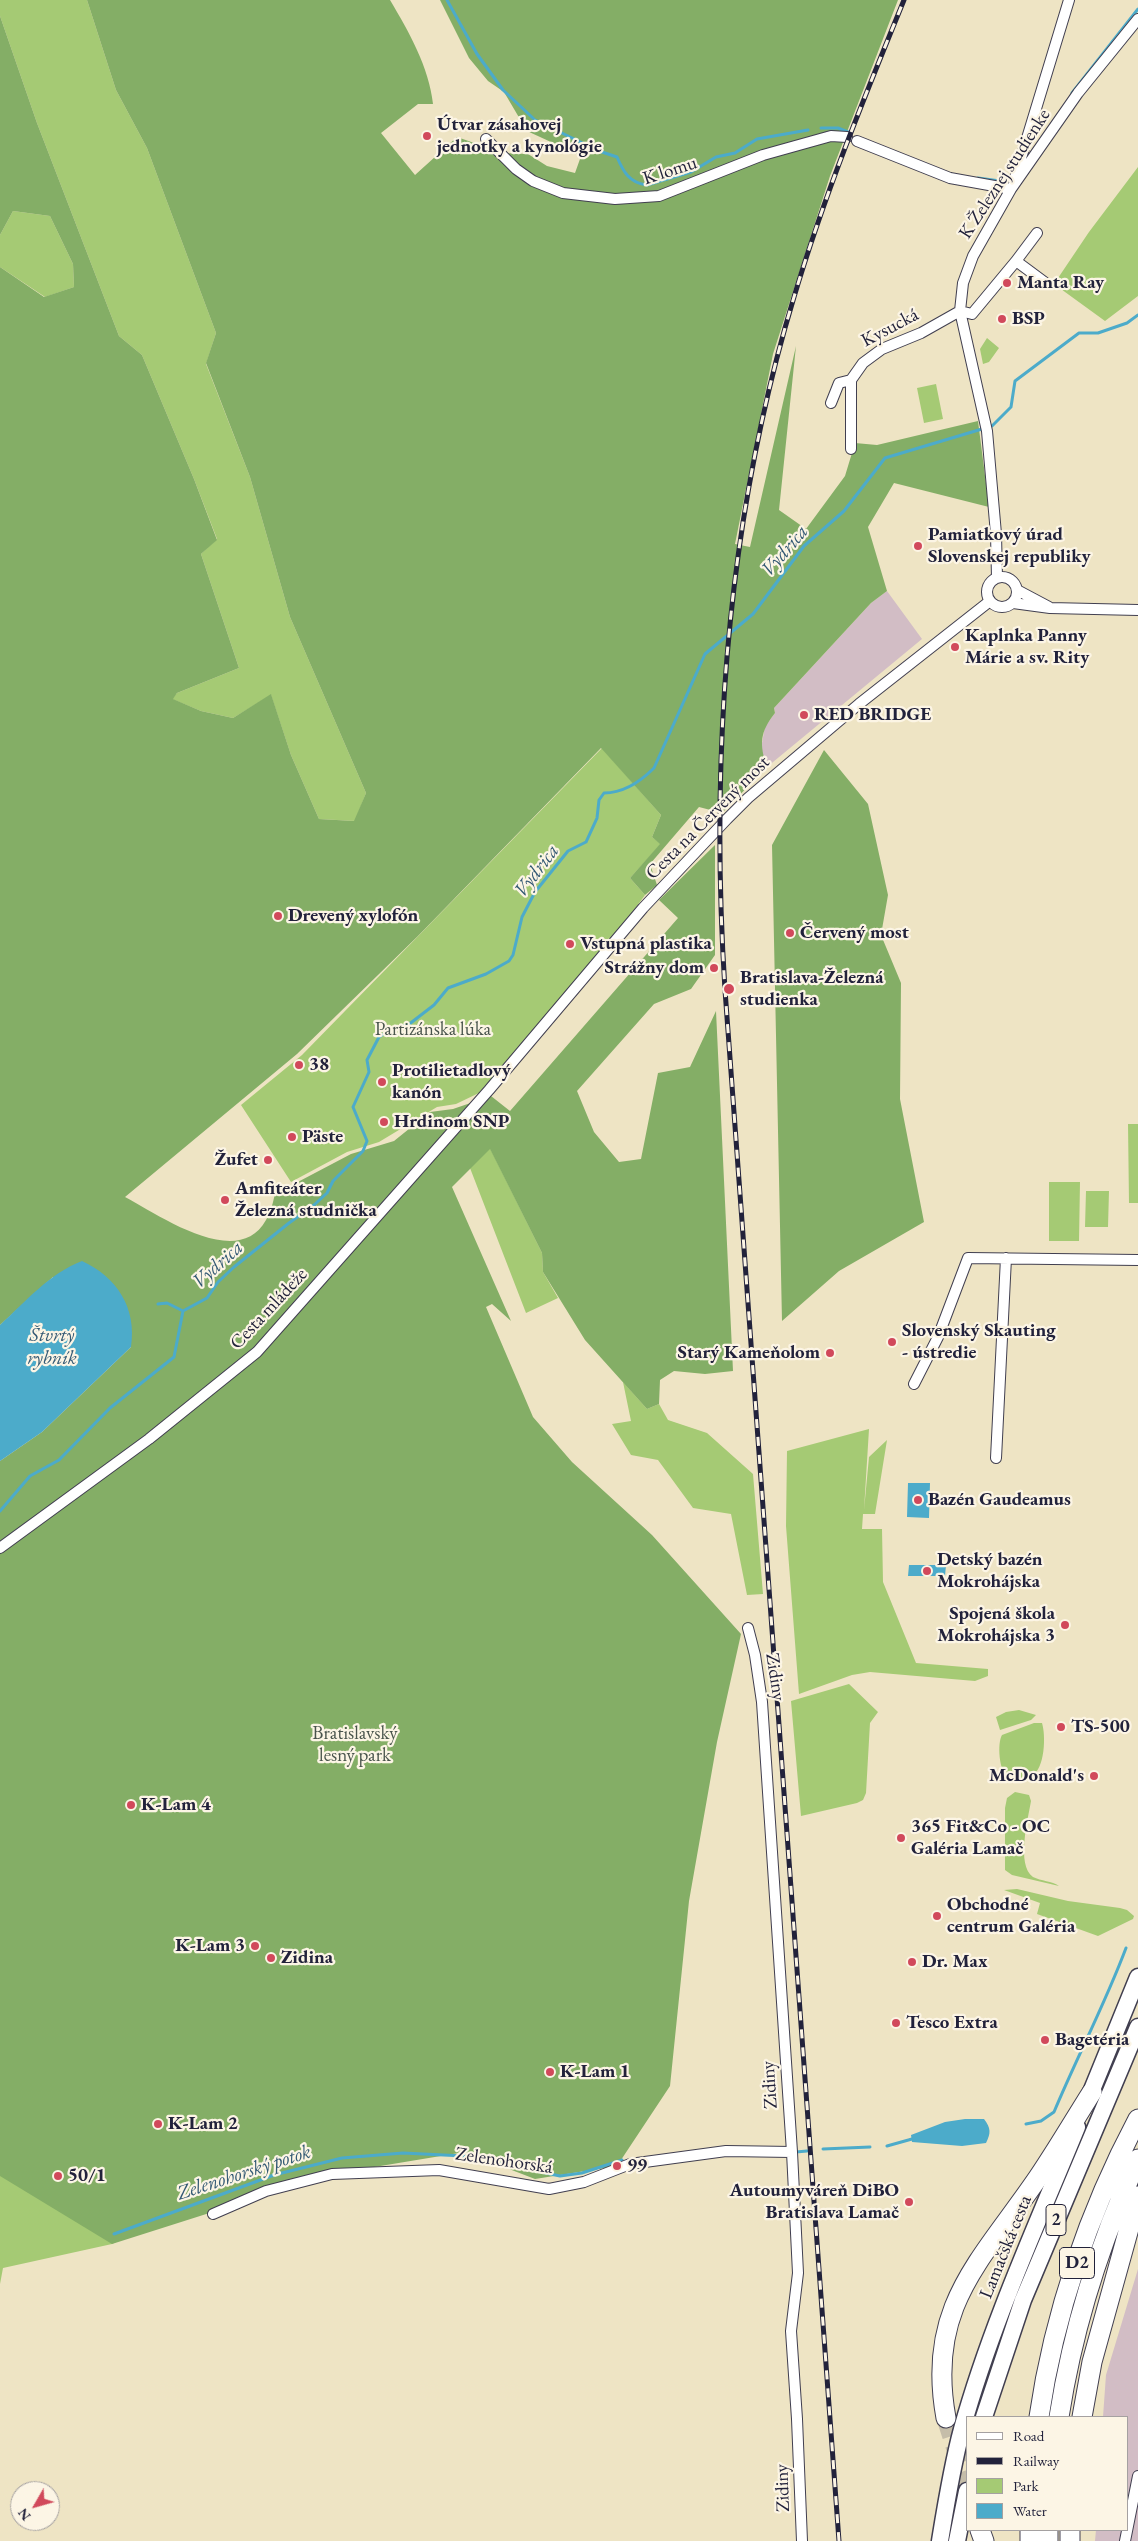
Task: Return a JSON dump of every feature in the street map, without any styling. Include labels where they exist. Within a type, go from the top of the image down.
[{"type":"highway","points":[[946,2418],[942,2392],[942,2359],[947,2325],[959,2293],[970,2272],[1035,2183],[1092,2092]]},
{"type":"highway","name":"D2","points":[[1039,2416],[1048,2364],[1063,2306],[1082,2246],[1102,2195],[1138,2119]]},
{"type":"highway","name":"D2","points":[[1059,2416],[1067,2369],[1081,2310],[1118,2203],[1138,2159]]},
{"type":"highway","points":[[1082,2416],[1092,2362],[1138,2196]]},
{"type":"highway","points":[[1114,2281],[1138,2226]]},
{"type":"main road","name":"Lamačská cesta","points":[[967,2416],[990,2344],[1040,2215],[1138,1977]]},
{"type":"main road","name":"Lamačská cesta","points":[[984,2416],[1023,2300],[1138,2026]]},
{"type":"main road","name":"Lamačská cesta","points":[[940,2541],[966,2418]]},
{"type":"main road","points":[[957,2541],[966,2496]]},
{"type":"street","points":[[857,141],[950,178],[1011,189],[1070,0]]},
{"type":"street","name":"K Železnej studienke","points":[[997,578],[996,534],[987,431],[960,311],[963,283],[973,256],[1011,189],[1078,93],[1138,19]]},
{"type":"street","name":"K lomu","points":[[486,139],[516,169],[533,181],[563,192],[615,199],[659,196],[763,155],[803,146],[831,136],[846,137]]},
{"type":"street","points":[[1037,233],[1016,261],[1047,284]]},
{"type":"street","name":"Kysucká","points":[[831,403],[839,383],[851,380],[863,363],[882,349],[921,332],[960,311],[972,314],[1016,261]]},
{"type":"street","points":[[851,380],[851,449]]},
{"type":"street","points":[[1050,608],[1017,590],[1010,579],[997,578],[988,588],[990,601],[1000,607],[1013,603],[1050,608],[1138,610]]},
{"type":"street","points":[[1013,603],[1017,590]]},
{"type":"street","name":"Cesta na Červený most","points":[[484,1095],[644,908],[748,798],[874,692],[990,601]]},
{"type":"street","name":"Cesta mládeže","points":[[0,1548],[141,1444],[257,1352],[484,1095]]},
{"type":"street","points":[[914,1384],[938,1337],[968,1258],[1138,1260]]},
{"type":"street","points":[[996,1458],[1006,1258]]},
{"type":"street","name":"Zidiny","points":[[748,1628],[755,1654],[762,1702],[792,2152],[798,2273],[791,2331],[802,2541]]},
{"type":"street","name":"Zelenohorská","points":[[213,2214],[266,2190],[332,2174],[439,2170],[550,2188],[584,2182],[638,2163],[726,2151],[792,2152]]},
{"type":"street","points":[[1128,2526],[1138,2476]]},
{"type":"shaded area","points":[[887,591],[922,639],[767,767],[761,749],[765,726],[775,713],[774,708],[871,603]]},
{"type":"shaded area","points":[[1138,2269],[1138,2541],[1095,2541],[1096,2531],[1128,2531],[1128,2416],[1103,2416],[1106,2375]]},
{"type":"green space","points":[[0,0],[87,0],[116,90],[147,148],[216,333],[206,364],[250,477],[290,617],[366,793],[355,821],[319,819],[291,755],[271,695],[233,718],[201,711],[172,699],[177,693],[239,668],[201,554],[217,539],[142,355],[119,336],[37,123],[0,16]]},
{"type":"green space","name":"Bratislavský lesný park","points":[[87,0],[390,0],[423,63],[433,104],[418,104],[381,133],[415,175],[457,137],[503,153],[528,154],[547,166],[575,173],[580,159],[577,154],[527,131],[504,92],[488,81],[469,58],[440,0],[898,0],[830,176],[773,354],[735,544],[750,547],[796,346],[779,510],[806,529],[845,476],[855,443],[877,445],[978,421],[989,507],[894,483],[868,527],[887,591],[871,603],[774,708],[775,713],[766,726],[762,739],[767,767],[722,813],[699,807],[650,864],[657,885],[645,895],[630,878],[660,844],[652,837],[661,815],[601,748],[418,936],[297,1054],[125,1197],[177,1226],[218,1240],[237,1240],[253,1234],[266,1220],[275,1194],[351,1154],[394,1141],[430,1112],[453,1109],[491,1096],[510,1111],[678,918],[659,900],[715,845],[715,955],[691,989],[654,1004],[577,1091],[594,1132],[619,1162],[641,1159],[658,1073],[690,1067],[716,1011],[733,1371],[705,1374],[674,1371],[660,1380],[659,1404],[647,1409],[585,1340],[543,1272],[542,1253],[490,1149],[452,1187],[511,1321],[492,1304],[486,1307],[533,1417],[572,1462],[652,1535],[741,1634],[717,1742],[689,1901],[670,2086],[617,2166],[535,2179],[465,2152],[332,2174],[112,2244],[0,2176],[0,1461],[42,1432],[131,1347],[53,1277],[0,1325],[0,267],[44,297],[74,287],[73,264],[50,216],[13,211],[0,235],[0,16],[37,123],[119,336],[142,355],[194,479],[217,540],[201,554],[239,668],[177,693],[173,699],[201,711],[233,718],[271,694],[291,755],[319,819],[354,821],[366,793],[290,617],[250,477],[206,363],[216,333],[147,148],[116,90]]},
{"type":"green space","points":[[1138,167],[1138,296],[1105,321],[1054,284],[1089,232]]},
{"type":"green space","points":[[13,211],[50,216],[73,264],[74,287],[45,297],[0,267],[0,235]]},
{"type":"green space","points":[[987,338],[999,348],[989,362],[983,364],[980,349]]},
{"type":"green space","points":[[936,384],[943,419],[924,423],[917,388]]},
{"type":"green space","name":"Partizánska lúka","points":[[602,748],[661,815],[652,837],[661,844],[630,878],[645,895],[621,928],[481,1092],[456,1104],[437,1107],[379,1142],[347,1152],[291,1182],[241,1105],[302,1055]]},
{"type":"green space","points":[[824,750],[868,804],[888,895],[881,935],[901,983],[900,1099],[924,1222],[839,1271],[782,1321],[772,845]]},
{"type":"green space","points":[[1128,1124],[1138,1124],[1138,1203],[1129,1203]]},
{"type":"green space","points":[[490,1148],[542,1253],[543,1272],[558,1298],[526,1313],[470,1168]]},
{"type":"green space","points":[[1049,1182],[1080,1182],[1079,1241],[1049,1241]]},
{"type":"green space","points":[[1086,1191],[1109,1191],[1108,1227],[1085,1227]]},
{"type":"green space","points":[[623,1382],[647,1409],[659,1404],[668,1420],[707,1433],[753,1474],[763,1594],[747,1595],[731,1514],[693,1508],[658,1460],[631,1455],[612,1424],[631,1421]]},
{"type":"green space","points":[[869,1429],[864,1510],[869,1457],[887,1440],[875,1514],[863,1514],[862,1529],[882,1529],[883,1582],[916,1663],[988,1669],[988,1676],[975,1681],[870,1672],[852,1675],[799,1694],[786,1526],[787,1451]]},
{"type":"green space","points":[[849,1684],[878,1712],[870,1723],[866,1793],[863,1800],[857,1803],[801,1816],[791,1701]]},
{"type":"green space","points":[[1019,1710],[1036,1715],[1031,1720],[1000,1730],[996,1717],[1006,1712]]},
{"type":"green space","points":[[1034,1723],[1042,1723],[1043,1729],[1044,1743],[1040,1766],[1029,1778],[1008,1778],[1001,1764],[1000,1739],[1002,1735]]},
{"type":"green space","points":[[1015,1792],[1029,1795],[1031,1801],[1024,1841],[1025,1863],[1028,1871],[1033,1877],[1059,1886],[1012,1875],[1005,1870],[1005,1808],[1007,1798]]},
{"type":"green space","points":[[1017,1889],[1068,1901],[1120,1908],[1127,1910],[1134,1916],[1133,1919],[1098,1936],[1037,1914],[1040,1903],[1004,1890]]},
{"type":"green space","points":[[0,2143],[120,2240],[112,2244],[3,2268],[0,2284]]},
{"type":"water","name":"Štvrtý rybník","points":[[82,1261],[105,1276],[122,1295],[131,1319],[131,1347],[42,1432],[0,1461],[0,1325],[49,1280],[70,1266]]},
{"type":"water","name":"Bazén Gaudeamus","points":[[908,1483],[930,1483],[929,1518],[907,1517]]},
{"type":"water","name":"Detský bazén Mokrohájska","points":[[909,1565],[946,1565],[945,1576],[908,1576]]},
{"type":"water","points":[[984,2119],[989,2131],[986,2143],[962,2146],[912,2142],[911,2135],[945,2122]]},
{"type":"waterway","points":[[447,0],[477,54],[503,90],[535,120],[599,151],[617,157],[627,176],[641,184],[647,185],[691,172],[716,157],[735,153],[757,139],[808,130]]},
{"type":"waterway","points":[[1072,93],[1138,9]]},
{"type":"waterway","points":[[821,128],[838,128],[848,132]]},
{"type":"waterway","points":[[978,178],[1000,181]]},
{"type":"waterway","name":"Vydrica","points":[[0,1511],[30,1476],[59,1460],[110,1408],[174,1357],[183,1311],[207,1298],[218,1282],[234,1267],[314,1205],[327,1193],[333,1181],[363,1151],[367,1141],[353,1107],[369,1072],[367,1060],[379,1037],[393,1028],[408,1025],[434,1005],[448,988],[486,974],[509,961],[513,955],[522,917],[535,892],[568,851],[586,842],[597,818],[599,800],[604,793],[625,789],[654,768],[705,654],[753,614],[804,546],[844,511],[885,458],[992,426],[1011,407],[1015,381],[1079,333],[1098,333],[1127,323],[1138,315]]},
{"type":"waterway","points":[[158,1304],[167,1303],[183,1311]]},
{"type":"waterway","points":[[1026,2124],[1041,2121],[1054,2112],[1126,1948]]},
{"type":"waterway","name":"Zelenohorský potok","points":[[887,2146],[912,2139]]},
{"type":"waterway","name":"Zelenohorský potok","points":[[823,2149],[870,2147]]},
{"type":"waterway","name":"Zelenohorský potok","points":[[796,2152],[807,2151]]},
{"type":"waterway","name":"Zelenohorský potok","points":[[114,2234],[274,2175],[342,2158],[403,2153],[464,2156],[560,2176],[582,2173],[622,2160]]},
{"type":"tunnel","points":[[946,2418],[966,2481]]},
{"type":"railway","points":[[839,2541],[725,990],[721,903],[720,815],[722,728],[728,641],[738,554],[752,467],[771,382],[794,297],[831,184],[904,0]]},
{"type":"place","name":"Útvar zásahovej jednotky a kynológie","points":[[427,136]]},
{"type":"place","name":"Manta Ray","points":[[1007,283]]},
{"type":"place","name":"BSP","points":[[1002,319]]},
{"type":"place","name":"Pamiatkový úrad Slovenskej republiky","points":[[918,546]]},
{"type":"place","name":"Kaplnka Panny Márie a sv. Rity","points":[[955,647]]},
{"type":"place","name":"RED BRIDGE","points":[[804,715]]},
{"type":"place","name":"Drevený xylofón","points":[[278,916]]},
{"type":"place","name":"Červený most","points":[[790,933]]},
{"type":"place","name":"Vstupná plastika","points":[[570,944]]},
{"type":"place","name":"Strážny dom","points":[[714,968]]},
{"type":"place","name":"Bratislava-Železná studienka","points":[[729,989]]},
{"type":"place","name":"38","points":[[299,1065]]},
{"type":"place","name":"Protilietadlový kanón","points":[[382,1082]]},
{"type":"place","name":"Hrdinom SNP","points":[[384,1122]]},
{"type":"place","name":"Päste","points":[[292,1137]]},
{"type":"place","name":"Žufet","points":[[268,1160]]},
{"type":"place","name":"Amfiteáter Železná studnička","points":[[225,1200]]},
{"type":"place","name":"Slovenský Skauting - ústredie","points":[[892,1342]]},
{"type":"place","name":"Starý Kameňolom","points":[[830,1353]]},
{"type":"place","name":"Bazén Gaudeamus","points":[[918,1500]]},
{"type":"place","name":"Detský bazén Mokrohájska","points":[[927,1571]]},
{"type":"place","name":"Spojená škola Mokrohájska 3","points":[[1065,1625]]},
{"type":"place","name":"TS-500","points":[[1061,1727]]},
{"type":"place","name":"McDonald's","points":[[1094,1776]]},
{"type":"place","name":"K-Lam 4","points":[[131,1805]]},
{"type":"place","name":"365 Fit&Co - OC Galéria Lamač","points":[[901,1838]]},
{"type":"place","name":"Obchodné centrum Galéria","points":[[937,1916]]},
{"type":"place","name":"K-Lam 3","points":[[255,1946]]},
{"type":"place","name":"Zidina","points":[[271,1958]]},
{"type":"place","name":"Dr. Max","points":[[912,1962]]},
{"type":"place","name":"Tesco Extra","points":[[896,2023]]},
{"type":"place","name":"Bagetéria","points":[[1045,2040]]},
{"type":"place","name":"K-Lam 1","points":[[550,2072]]},
{"type":"place","name":"K-Lam 2","points":[[158,2124]]},
{"type":"place","name":"99","points":[[617,2166]]},
{"type":"place","name":"50/1","points":[[58,2176]]},
{"type":"place","name":"Autoumyváreň DiBO Bratislava Lamač","points":[[909,2202]]}]
